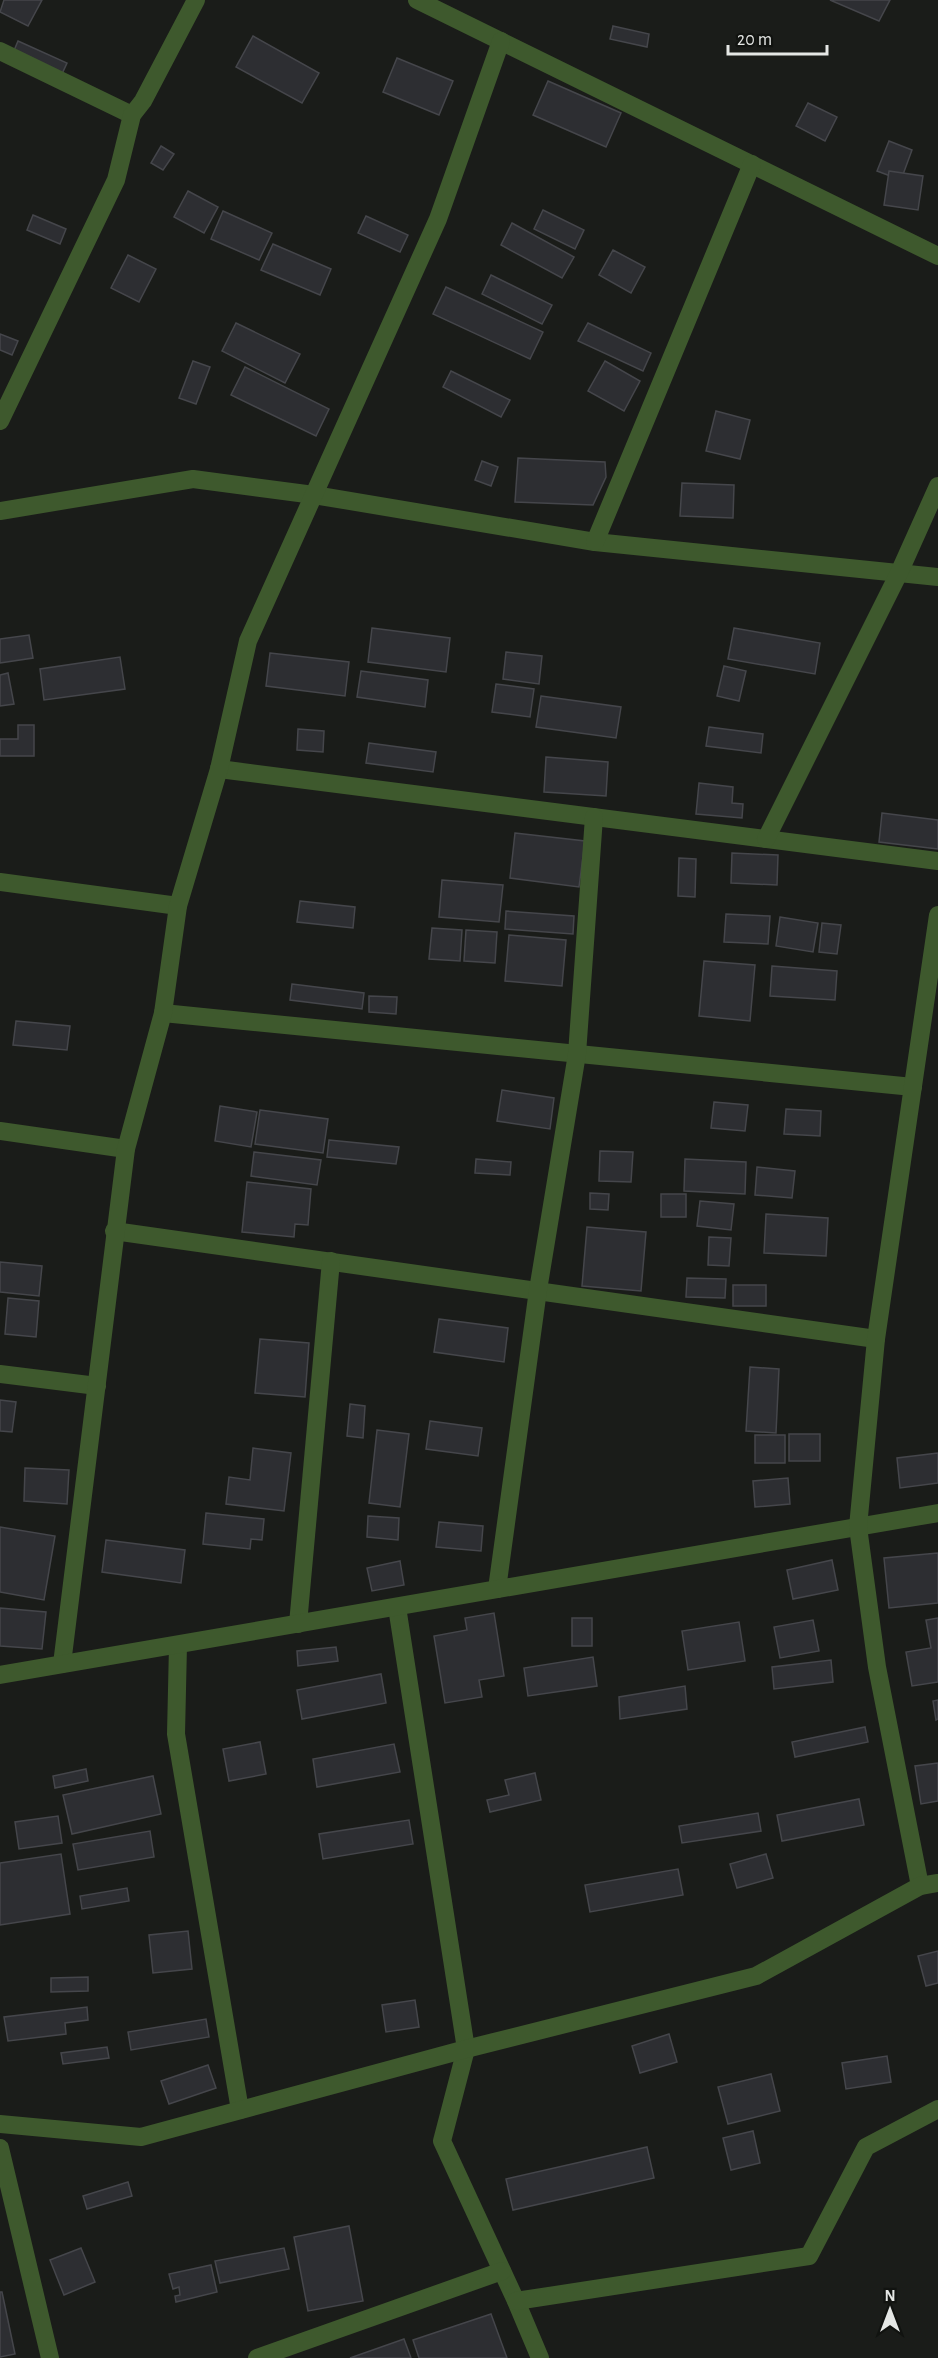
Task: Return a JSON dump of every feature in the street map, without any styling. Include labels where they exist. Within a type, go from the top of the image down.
[{"type":"street","points":[[0,421],[116,180],[132,115],[143,101],[196,0]]},
{"type":"street","points":[[417,0],[938,256]]},
{"type":"street","points":[[62,1664],[126,1149],[163,1013],[178,906],[219,769],[248,641],[438,219],[501,41]]},
{"type":"street","points":[[0,51],[132,115]]},
{"type":"street","points":[[595,542],[752,164]]},
{"type":"street","points":[[0,511],[193,478],[314,495],[595,542],[938,577]]},
{"type":"street","points":[[766,839],[899,573],[938,486]]},
{"type":"street","points":[[219,769],[938,861]]},
{"type":"street","points":[[497,1589],[538,1290],[577,1054],[594,817]]},
{"type":"street","points":[[0,882],[178,906]]},
{"type":"street","points":[[0,2124],[141,2137],[466,2049],[756,1977],[929,1885],[878,1667],[858,1527],[876,1339],[938,915]]},
{"type":"street","points":[[163,1013],[913,1087]]},
{"type":"street","points":[[0,1131],[126,1149]]},
{"type":"street","points":[[114,1231],[876,1339]]},
{"type":"street","points":[[298,1624],[331,1261]]},
{"type":"street","points":[[0,1374],[97,1386]]},
{"type":"street","points":[[0,1675],[938,1513]]},
{"type":"street","points":[[397,1607],[466,2049],[442,2141],[540,2358]]},
{"type":"street","points":[[178,1645],[176,1734],[240,2110]]},
{"type":"street","points":[[516,2301],[809,2256],[866,2147],[938,2109]]},
{"type":"street","points":[[0,2148],[50,2358]]},
{"type":"street","points":[[257,2358],[502,2271]]},
{"type":"building","points":[[4,0],[42,0],[28,26],[0,12]]},
{"type":"building","points":[[830,0],[890,0],[879,21]]},
{"type":"building","points":[[613,26],[649,34],[647,47],[610,39]]},
{"type":"building","points":[[253,36],[319,73],[302,103],[236,67]]},
{"type":"building","points":[[18,41],[67,63],[61,76],[13,53]]},
{"type":"building","points":[[397,58],[453,81],[439,115],[383,92]]},
{"type":"building","points":[[548,81],[621,113],[606,147],[533,115]]},
{"type":"building","points":[[808,103],[837,117],[825,141],[796,126]]},
{"type":"building","points":[[889,141],[912,150],[901,180],[877,171]]},
{"type":"building","points":[[161,146],[174,154],[163,170],[151,163]]},
{"type":"building","points":[[889,171],[923,176],[918,210],[884,205]]},
{"type":"building","points":[[188,191],[218,207],[204,233],[174,217]]},
{"type":"building","points":[[543,210],[584,230],[575,249],[534,229]]},
{"type":"building","points":[[223,211],[272,233],[259,260],[211,239]]},
{"type":"building","points":[[33,215],[66,229],[60,244],[27,230]]},
{"type":"building","points":[[366,216],[408,235],[400,252],[358,233]]},
{"type":"building","points":[[512,223],[574,257],[562,278],[501,245]]},
{"type":"building","points":[[273,244],[331,269],[320,295],[261,270]]},
{"type":"building","points":[[613,250],[645,267],[631,293],[599,275]]},
{"type":"building","points":[[128,255],[156,269],[139,302],[111,288]]},
{"type":"building","points":[[491,275],[552,305],[542,324],[482,294]]},
{"type":"building","points":[[446,287],[543,332],[530,359],[433,314]]},
{"type":"building","points":[[236,323],[300,354],[285,383],[222,351]]},
{"type":"building","points":[[588,323],[651,353],[643,371],[578,341]]},
{"type":"building","points":[[0,334],[18,341],[12,355],[0,350]]},
{"type":"building","points":[[193,361],[210,367],[196,404],[179,398]]},
{"type":"building","points":[[605,361],[640,381],[624,411],[588,391]]},
{"type":"building","points":[[245,367],[329,409],[316,436],[231,395]]},
{"type":"building","points":[[451,371],[510,400],[501,417],[443,387]]},
{"type":"building","points":[[716,411],[750,420],[740,459],[706,451]]},
{"type":"building","points":[[518,458],[605,462],[606,477],[593,505],[515,502]]},
{"type":"building","points":[[482,461],[498,467],[491,486],[475,480]]},
{"type":"building","points":[[682,483],[734,485],[733,518],[680,516]]},
{"type":"building","points":[[372,628],[450,638],[446,672],[368,662]]},
{"type":"building","points":[[734,628],[820,643],[815,674],[728,659]]},
{"type":"building","points":[[29,635],[33,658],[0,663],[0,639]]},
{"type":"building","points":[[506,652],[542,656],[539,684],[503,679]]},
{"type":"building","points":[[270,653],[349,662],[345,696],[266,686]]},
{"type":"building","points":[[120,657],[125,689],[44,700],[40,669]]},
{"type":"building","points":[[724,666],[746,671],[739,701],[717,696]]},
{"type":"building","points":[[361,671],[428,680],[425,707],[357,697]]},
{"type":"building","points":[[8,673],[14,704],[0,706],[0,675]]},
{"type":"building","points":[[496,684],[534,689],[530,717],[492,712]]},
{"type":"building","points":[[541,696],[621,707],[616,738],[536,727]]},
{"type":"building","points":[[18,725],[34,725],[34,756],[0,756],[0,739],[18,739]]},
{"type":"building","points":[[709,727],[763,734],[761,753],[706,746]]},
{"type":"building","points":[[298,729],[324,731],[323,752],[297,750]]},
{"type":"building","points":[[369,743],[436,752],[433,772],[366,763]]},
{"type":"building","points":[[546,757],[608,762],[606,796],[544,792]]},
{"type":"building","points":[[699,783],[733,787],[732,803],[743,804],[742,818],[696,814]]},
{"type":"building","points":[[882,813],[938,820],[938,849],[879,842]]},
{"type":"building","points":[[515,833],[585,841],[579,887],[510,878]]},
{"type":"building","points":[[732,853],[778,855],[777,885],[731,883]]},
{"type":"building","points":[[679,858],[696,859],[695,897],[678,896]]},
{"type":"building","points":[[442,880],[503,885],[499,922],[439,917]]},
{"type":"building","points":[[300,901],[355,907],[353,928],[297,922]]},
{"type":"building","points":[[506,911],[574,916],[573,934],[505,929]]},
{"type":"building","points":[[726,914],[770,916],[768,944],[724,942]]},
{"type":"building","points":[[780,917],[818,923],[813,952],[776,946]]},
{"type":"building","points":[[822,923],[841,925],[837,954],[819,952]]},
{"type":"building","points":[[432,928],[462,930],[460,961],[429,959]]},
{"type":"building","points":[[466,930],[497,932],[495,963],[464,961]]},
{"type":"building","points":[[509,935],[566,940],[562,986],[505,981]]},
{"type":"building","points":[[704,961],[755,965],[750,1021],[699,1016]]},
{"type":"building","points":[[772,966],[837,971],[835,1000],[770,996]]},
{"type":"building","points":[[292,984],[364,993],[362,1009],[290,1000]]},
{"type":"building","points":[[369,996],[397,997],[396,1014],[369,1012]]},
{"type":"building","points":[[16,1021],[70,1026],[67,1050],[13,1045]]},
{"type":"building","points":[[502,1090],[554,1098],[550,1129],[497,1121]]},
{"type":"building","points":[[714,1102],[748,1105],[745,1131],[711,1128]]},
{"type":"building","points":[[220,1106],[257,1112],[251,1147],[215,1141]]},
{"type":"building","points":[[786,1109],[821,1111],[820,1136],[784,1134]]},
{"type":"building","points":[[260,1110],[328,1119],[323,1153],[255,1144]]},
{"type":"building","points":[[329,1140],[399,1147],[396,1164],[327,1157]]},
{"type":"building","points":[[600,1151],[633,1152],[631,1182],[599,1181]]},
{"type":"building","points":[[254,1152],[321,1160],[317,1185],[251,1176]]},
{"type":"building","points":[[476,1159],[511,1162],[510,1175],[475,1173]]},
{"type":"building","points":[[685,1159],[746,1162],[745,1194],[684,1191]]},
{"type":"building","points":[[757,1167],[795,1171],[792,1198],[755,1195]]},
{"type":"building","points":[[247,1182],[311,1189],[308,1225],[295,1224],[294,1237],[242,1232]]},
{"type":"building","points":[[590,1193],[609,1194],[608,1210],[590,1209]]},
{"type":"building","points":[[661,1194],[686,1194],[686,1217],[661,1217]]},
{"type":"building","points":[[700,1201],[734,1204],[731,1230],[697,1226]]},
{"type":"building","points":[[766,1214],[828,1218],[826,1256],[764,1253]]},
{"type":"building","points":[[587,1227],[646,1232],[641,1291],[582,1286]]},
{"type":"building","points":[[709,1237],[731,1238],[729,1266],[708,1265]]},
{"type":"building","points":[[0,1262],[42,1266],[39,1296],[0,1292]]},
{"type":"building","points":[[687,1278],[726,1279],[725,1298],[686,1297]]},
{"type":"building","points":[[733,1285],[766,1285],[766,1306],[733,1306]]},
{"type":"building","points":[[8,1298],[39,1301],[36,1337],[5,1334]]},
{"type":"building","points":[[439,1319],[508,1328],[504,1362],[434,1352]]},
{"type":"building","points":[[260,1339],[309,1343],[305,1397],[255,1393]]},
{"type":"building","points":[[750,1367],[779,1369],[776,1433],[746,1431]]},
{"type":"building","points":[[0,1400],[16,1402],[12,1432],[0,1431]]},
{"type":"building","points":[[350,1404],[365,1406],[363,1438],[347,1436]]},
{"type":"building","points":[[430,1421],[482,1428],[478,1456],[426,1449]]},
{"type":"building","points":[[377,1430],[409,1434],[400,1507],[369,1503]]},
{"type":"building","points":[[789,1434],[820,1434],[820,1461],[789,1461]]},
{"type":"building","points":[[755,1435],[785,1435],[785,1463],[755,1463]]},
{"type":"building","points":[[253,1448],[291,1453],[284,1511],[226,1504],[229,1477],[250,1480]]},
{"type":"building","points":[[938,1453],[938,1483],[900,1488],[897,1458]]},
{"type":"building","points":[[25,1468],[69,1470],[67,1504],[24,1501]]},
{"type":"building","points":[[788,1478],[790,1504],[755,1507],[753,1481]]},
{"type":"building","points":[[206,1513],[264,1519],[262,1540],[251,1539],[250,1549],[203,1544]]},
{"type":"building","points":[[368,1516],[399,1518],[398,1540],[367,1537]]},
{"type":"building","points":[[439,1522],[483,1526],[481,1551],[436,1547]]},
{"type":"building","points":[[0,1527],[55,1536],[44,1600],[0,1592]]},
{"type":"building","points":[[106,1540],[185,1550],[181,1583],[102,1572]]},
{"type":"building","points":[[938,1553],[938,1603],[889,1608],[884,1558]]},
{"type":"building","points":[[832,1560],[838,1590],[793,1599],[787,1570]]},
{"type":"building","points":[[400,1561],[404,1585],[372,1591],[367,1568]]},
{"type":"building","points":[[0,1608],[46,1612],[42,1649],[0,1646]]},
{"type":"building","points":[[494,1613],[504,1676],[479,1680],[482,1697],[445,1703],[434,1636],[467,1630],[465,1618]]},
{"type":"building","points":[[572,1618],[592,1618],[592,1646],[572,1646]]},
{"type":"building","points":[[938,1618],[938,1682],[912,1686],[906,1652],[931,1648],[926,1620]]},
{"type":"building","points":[[813,1620],[819,1651],[780,1658],[774,1627]]},
{"type":"building","points":[[739,1622],[745,1661],[688,1670],[682,1631]]},
{"type":"building","points":[[336,1647],[338,1661],[298,1666],[297,1651]]},
{"type":"building","points":[[593,1657],[597,1686],[528,1696],[524,1668]]},
{"type":"building","points":[[831,1660],[833,1682],[774,1689],[772,1667]]},
{"type":"building","points":[[381,1674],[386,1703],[302,1719],[297,1690]]},
{"type":"building","points":[[685,1686],[687,1709],[620,1719],[619,1697]]},
{"type":"building","points":[[938,1700],[938,1719],[936,1720],[933,1701]]},
{"type":"building","points":[[865,1727],[868,1742],[795,1757],[792,1742]]},
{"type":"building","points":[[260,1742],[266,1774],[229,1781],[223,1749]]},
{"type":"building","points":[[394,1744],[400,1772],[317,1787],[313,1759]]},
{"type":"building","points":[[938,1763],[938,1801],[921,1804],[915,1766]]},
{"type":"building","points":[[86,1769],[88,1781],[55,1788],[53,1776]]},
{"type":"building","points":[[535,1773],[541,1800],[490,1812],[487,1800],[509,1795],[505,1780]]},
{"type":"building","points":[[153,1776],[161,1814],[72,1834],[63,1795]]},
{"type":"building","points":[[859,1799],[864,1825],[782,1841],[777,1815]]},
{"type":"building","points":[[758,1813],[761,1831],[682,1843],[679,1826]]},
{"type":"building","points":[[58,1816],[62,1843],[19,1849],[15,1822]]},
{"type":"building","points":[[409,1820],[413,1844],[323,1859],[319,1834]]},
{"type":"building","points":[[150,1831],[154,1857],[78,1870],[73,1844]]},
{"type":"building","points":[[61,1854],[70,1914],[0,1925],[0,1863]]},
{"type":"building","points":[[766,1854],[773,1878],[737,1888],[730,1864]]},
{"type":"building","points":[[678,1869],[683,1895],[590,1912],[585,1885]]},
{"type":"building","points":[[127,1888],[129,1901],[82,1909],[80,1896]]},
{"type":"building","points":[[188,1931],[192,1969],[153,1973],[149,1935]]},
{"type":"building","points":[[938,1951],[938,1983],[926,1986],[918,1956]]},
{"type":"building","points":[[88,1977],[88,1991],[51,1992],[51,1978]]},
{"type":"building","points":[[415,2000],[419,2027],[386,2032],[382,2005]]},
{"type":"building","points":[[87,2007],[88,2020],[65,2023],[66,2034],[8,2041],[4,2017]]},
{"type":"building","points":[[206,2019],[209,2037],[131,2050],[128,2032]]},
{"type":"building","points":[[669,2034],[677,2062],[640,2073],[632,2046]]},
{"type":"building","points":[[107,2047],[109,2058],[63,2064],[61,2053]]},
{"type":"building","points":[[887,2056],[891,2082],[846,2089],[842,2063]]},
{"type":"building","points":[[208,2065],[216,2088],[169,2104],[161,2081]]},
{"type":"building","points":[[771,2074],[780,2111],[728,2124],[718,2087]]},
{"type":"building","points":[[753,2131],[760,2163],[731,2170],[723,2138]]},
{"type":"building","points":[[647,2147],[654,2178],[513,2210],[506,2179]]},
{"type":"building","points":[[128,2182],[132,2196],[87,2209],[83,2196]]},
{"type":"building","points":[[349,2226],[363,2301],[308,2311],[294,2237]]},
{"type":"building","points":[[81,2248],[95,2282],[64,2295],[50,2260]]},
{"type":"building","points":[[284,2248],[289,2269],[220,2283],[215,2261]]},
{"type":"building","points":[[211,2265],[217,2292],[176,2302],[175,2296],[180,2295],[179,2287],[173,2289],[169,2274]]},
{"type":"building","points":[[0,2292],[2,2292],[15,2354],[0,2357]]},
{"type":"building","points":[[491,2314],[507,2358],[419,2358],[413,2340]]},
{"type":"building","points":[[404,2339],[411,2358],[350,2358]]}]
